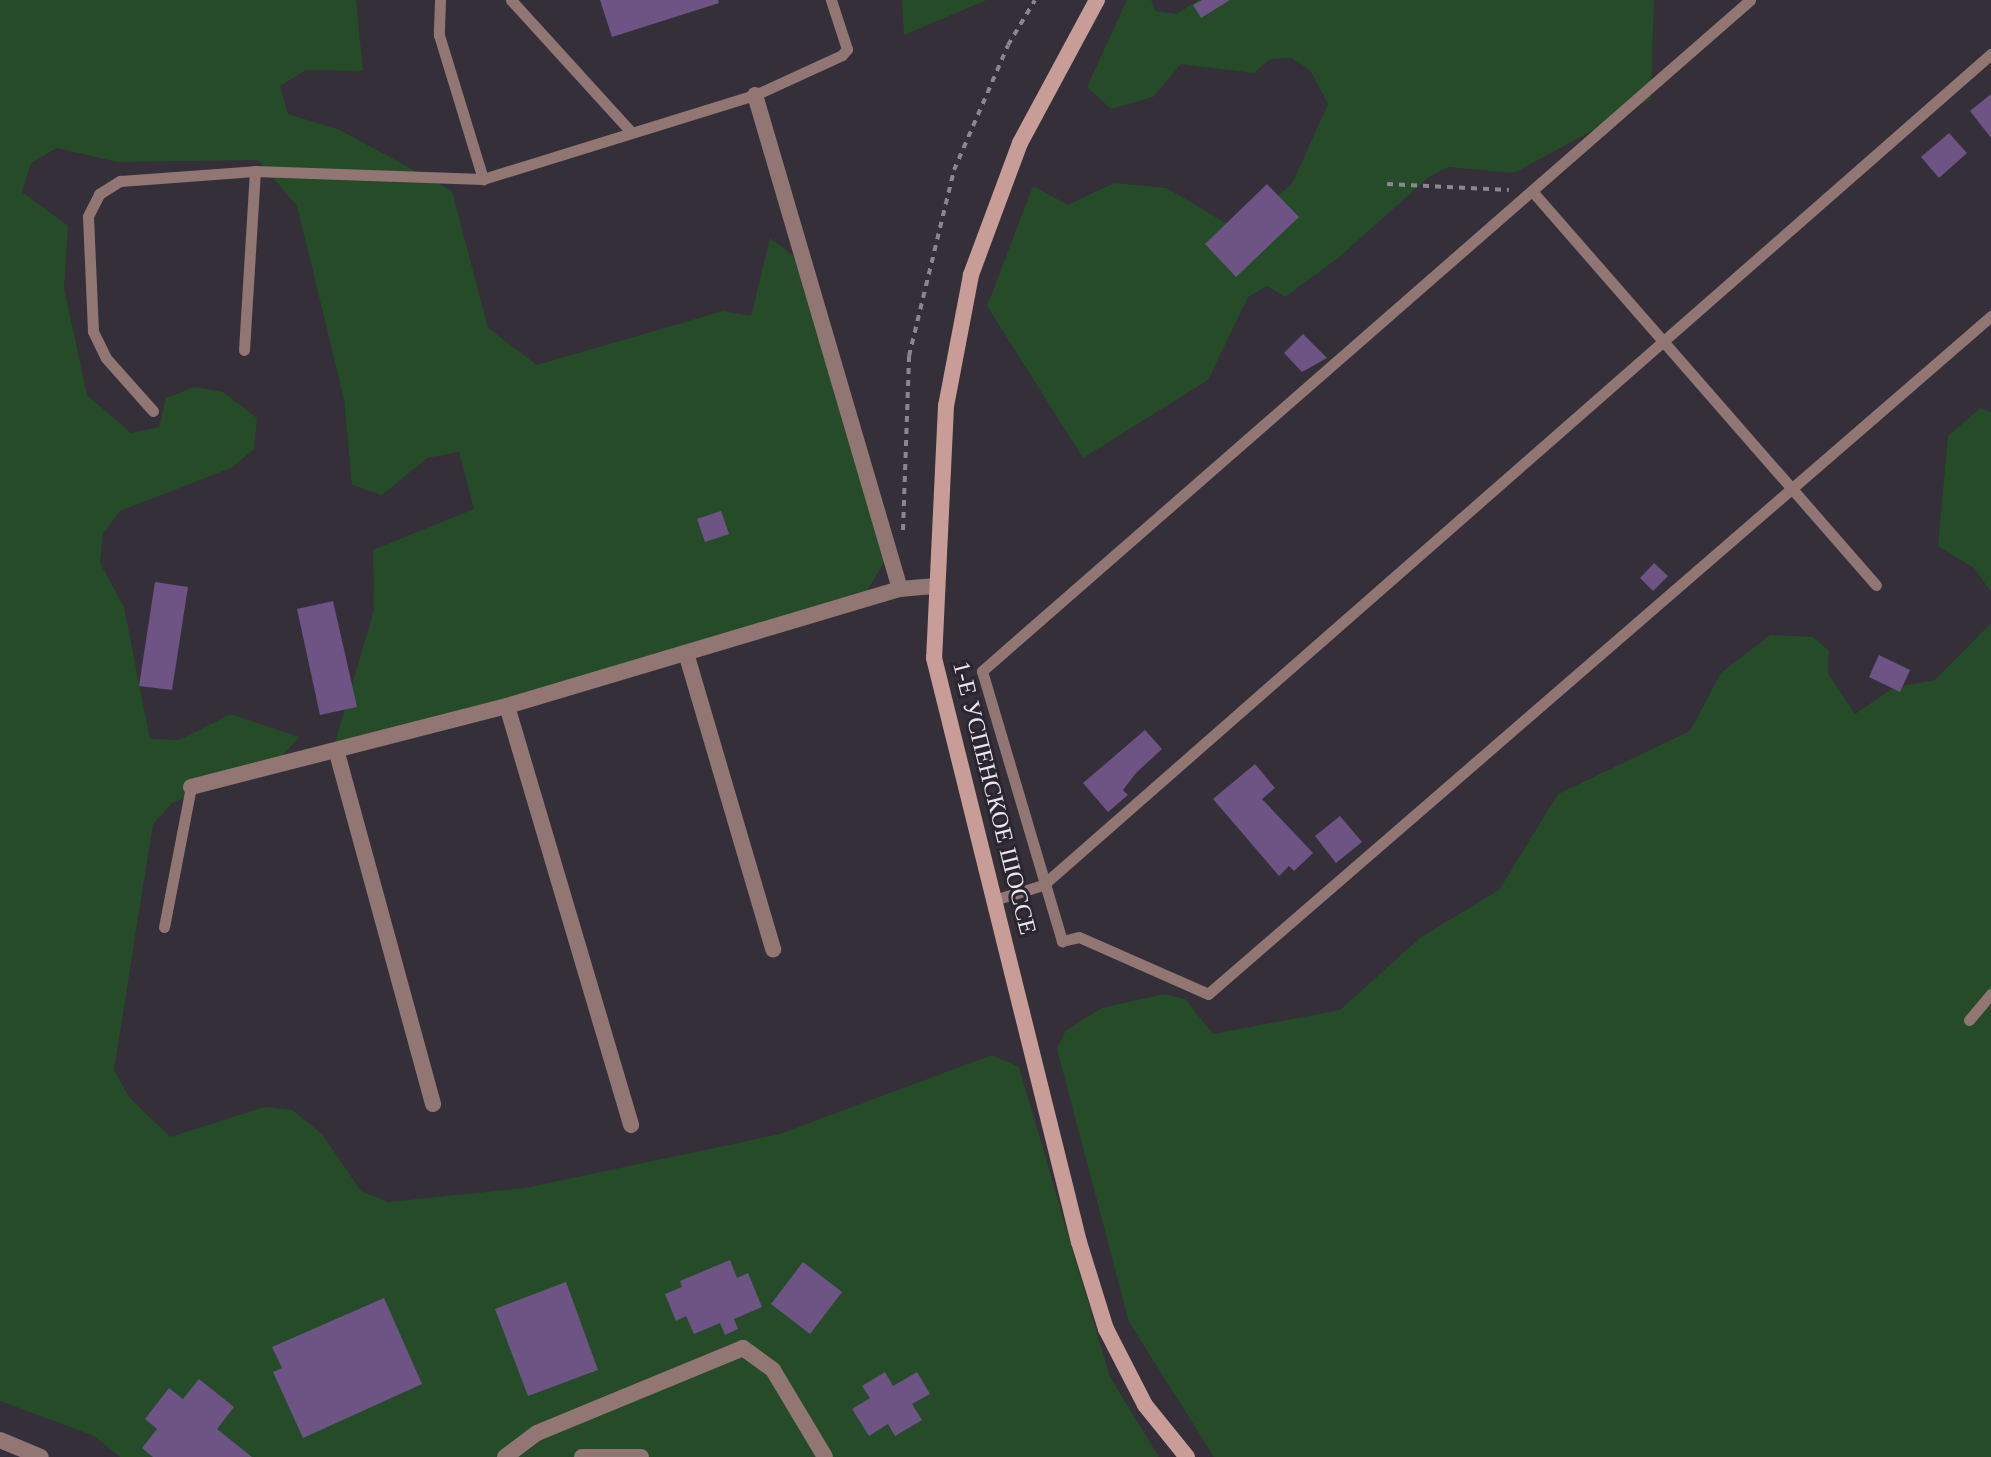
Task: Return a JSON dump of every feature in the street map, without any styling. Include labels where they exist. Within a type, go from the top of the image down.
[{"type":"main road","name":"1-Е УСПЕНСКОЕ ШОССЕ","points":[[1097,0],[1020,143],[971,275],[946,406],[934,658],[1106,1329],[1145,1405],[1187,1457]]},
{"type":"street","points":[[755,95],[900,589]]},
{"type":"street","points":[[191,787],[337,753],[507,706],[900,589],[936,586]]},
{"type":"street","points":[[686,653],[773,949]]},
{"type":"street","points":[[507,706],[631,1125]]},
{"type":"street","points":[[337,753],[433,1104]]},
{"type":"street","points":[[505,1457],[537,1433],[743,1348],[773,1370],[825,1457]]},
{"type":"street","points":[[0,1440],[41,1457]]},
{"type":"street","points":[[582,1457],[641,1457]]},
{"type":"lane","points":[[440,0],[439,35],[483,179]]},
{"type":"lane","points":[[511,0],[631,132]]},
{"type":"lane","points":[[153,411],[106,358],[93,331],[88,216],[99,194],[120,181],[255,171],[483,179],[755,95],[847,49],[831,0]]},
{"type":"lane","points":[[1750,0],[982,671],[1062,941],[1079,937],[1208,994],[1991,316]]},
{"type":"lane","points":[[994,900],[1043,885],[1991,54]]},
{"type":"lane","points":[[244,350],[255,171]]},
{"type":"lane","points":[[1532,191],[1876,585]]},
{"type":"lane","points":[[164,927],[191,787]]},
{"type":"lane","points":[[1969,1020],[1991,994]]},
{"type":"path","points":[[902,542],[909,356],[954,170],[1008,45],[1035,0]]},
{"type":"path","points":[[1387,184],[1532,191]]},
{"type":"green space","points":[[0,0],[356,0],[363,71],[306,70],[280,86],[288,114],[340,130],[452,191],[488,328],[537,365],[723,311],[751,316],[770,238],[796,258],[889,554],[867,591],[365,745],[334,746],[374,610],[373,550],[474,509],[459,452],[427,458],[382,495],[352,485],[344,399],[297,206],[258,160],[117,162],[57,148],[31,163],[22,192],[68,226],[64,288],[87,395],[131,433],[159,427],[166,398],[194,387],[223,392],[257,418],[254,449],[231,468],[120,511],[103,534],[100,563],[124,607],[150,739],[179,740],[231,714],[299,737],[278,761],[172,803],[153,824],[114,1070],[129,1097],[170,1137],[265,1107],[292,1110],[322,1134],[361,1191],[388,1202],[525,1188],[780,1134],[992,1055],[1019,1067],[1110,1377],[1159,1457],[120,1457],[94,1436],[0,1401]]},
{"type":"green space","points":[[902,0],[987,0],[904,35]]},
{"type":"green space","points":[[1127,0],[1151,0],[1156,11],[1177,14],[1198,0],[1654,0],[1651,99],[1514,173],[1448,167],[1429,177],[1338,258],[1285,297],[1267,286],[1248,297],[1208,380],[1083,458],[987,306],[1033,186],[1068,205],[1114,183],[1167,188],[1224,222],[1244,223],[1292,184],[1328,104],[1310,70],[1292,58],[1270,59],[1254,73],[1181,64],[1153,97],[1111,109],[1087,87]]},
{"type":"green space","points":[[1980,408],[1991,412],[1991,592],[1974,568],[1938,546],[1948,436]]},
{"type":"green space","points":[[1991,623],[1991,1457],[1214,1457],[1129,1322],[1057,1049],[1066,1030],[1102,1008],[1164,994],[1185,999],[1213,1034],[1340,1010],[1421,937],[1499,890],[1558,794],[1690,731],[1721,673],[1770,635],[1813,637],[1829,651],[1828,673],[1855,714],[1893,688],[1935,680]]},
{"type":"building","points":[[600,0],[718,0],[719,3],[612,37]]},
{"type":"building","points":[[1202,0],[1230,0],[1201,18],[1193,5]]},
{"type":"building","points":[[1991,94],[1991,138],[1970,111]]},
{"type":"building","points":[[1949,133],[1967,153],[1939,178],[1921,157]]},
{"type":"building","points":[[1267,184],[1299,217],[1236,277],[1205,244]]},
{"type":"building","points":[[1303,334],[1327,358],[1302,372],[1284,353]]},
{"type":"building","points":[[721,511],[729,534],[705,542],[697,519]]},
{"type":"building","points":[[1654,563],[1668,576],[1653,591],[1640,578]]},
{"type":"building","points":[[155,582],[188,587],[172,690],[139,686]]},
{"type":"building","points":[[333,601],[357,707],[320,715],[297,609]]},
{"type":"building","points":[[1879,655],[1910,670],[1900,692],[1869,677]]},
{"type":"building","points":[[1145,730],[1162,749],[1123,790],[1128,795],[1108,812],[1083,783]]},
{"type":"building","points":[[1255,764],[1275,788],[1262,799],[1313,853],[1294,871],[1289,866],[1279,876],[1213,799]]},
{"type":"building","points":[[1340,816],[1362,842],[1336,863],[1315,836]]},
{"type":"building","points":[[730,1260],[737,1278],[748,1273],[762,1307],[734,1319],[738,1329],[725,1335],[720,1323],[694,1334],[686,1316],[676,1321],[665,1294],[682,1287],[680,1281]]},
{"type":"building","points":[[803,1262],[842,1292],[810,1334],[771,1304]]},
{"type":"building","points":[[566,1282],[598,1370],[528,1396],[495,1309]]},
{"type":"building","points":[[384,1298],[422,1384],[303,1438],[273,1372],[282,1368],[272,1347]]},
{"type":"building","points":[[885,1372],[893,1386],[917,1372],[930,1394],[912,1404],[922,1420],[895,1436],[888,1424],[869,1436],[852,1409],[870,1398],[862,1386]]},
{"type":"building","points":[[199,1379],[234,1407],[217,1429],[252,1457],[153,1457],[142,1448],[157,1429],[145,1419],[169,1388],[183,1399]]}]
